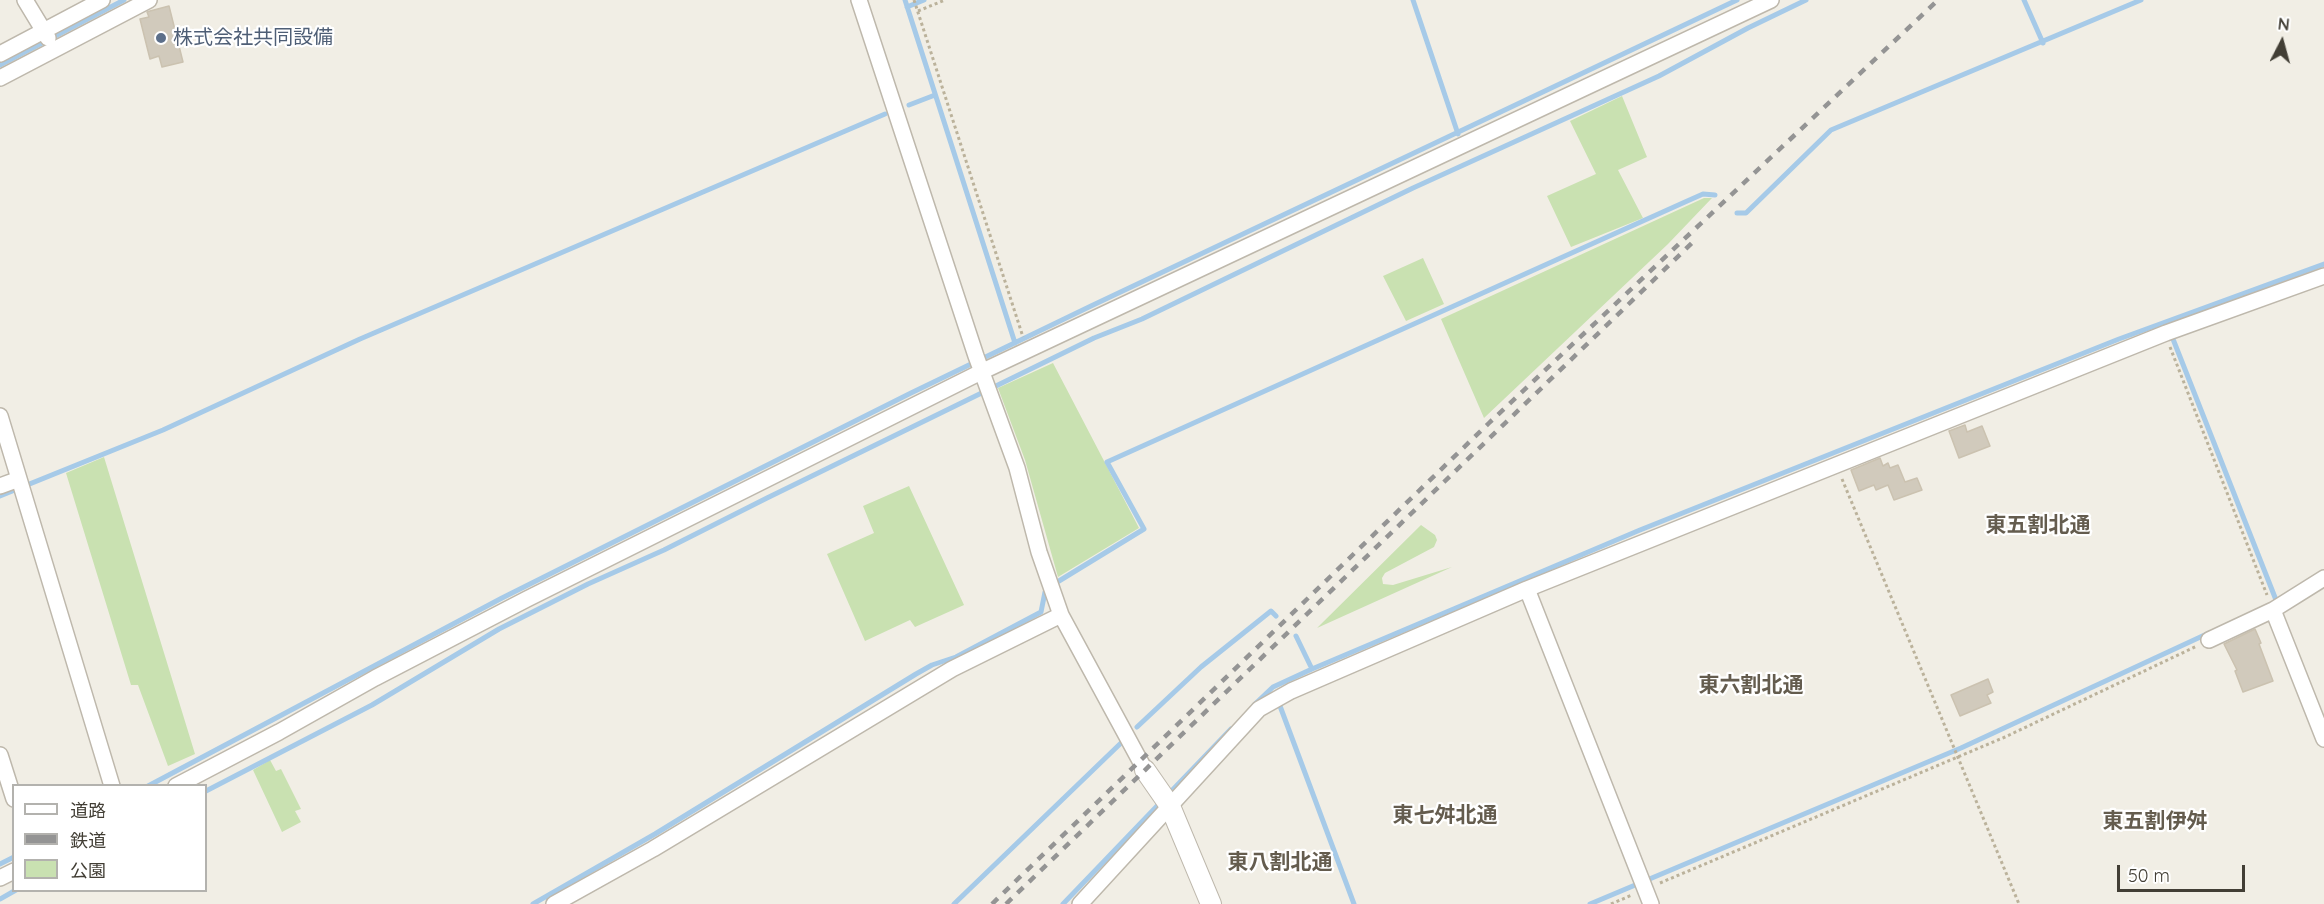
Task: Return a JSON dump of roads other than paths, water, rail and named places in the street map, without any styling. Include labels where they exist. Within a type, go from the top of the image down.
[{"type":"street","points":[[25,0],[49,39]]},
{"type":"street","points":[[0,78],[102,0]]},
{"type":"street","points":[[0,54],[49,39],[149,0]]},
{"type":"street","points":[[859,0],[983,374],[1017,468],[1039,552],[1061,615],[1143,765],[1166,800],[1211,904]]},
{"type":"street","points":[[180,784],[375,678],[537,594],[983,374],[1771,0]]},
{"type":"street","points":[[1080,904],[1166,800],[1259,709],[1291,691],[1527,589],[2169,332],[2324,276]]},
{"type":"street","points":[[0,416],[111,784]]},
{"type":"street","points":[[0,486],[21,484]]},
{"type":"street","points":[[2209,640],[2324,578]]},
{"type":"street","points":[[1527,589],[1645,889]]},
{"type":"street","points":[[2275,605],[2324,739]]},
{"type":"street","points":[[554,904],[652,849],[952,669],[1061,615]]},
{"type":"street","points":[[0,755],[12,793]]},
{"type":"waterway","points":[[0,65],[124,0]]},
{"type":"waterway","points":[[905,0],[1015,343]]},
{"type":"waterway","points":[[907,7],[924,0]]},
{"type":"waterway","points":[[1413,0],[1458,134]]},
{"type":"waterway","points":[[152,784],[502,598],[911,393],[1737,0]]},
{"type":"waterway","points":[[207,790],[372,705],[499,629],[588,584],[664,550],[1094,338],[1142,319],[1413,188],[1659,76],[1806,0]]},
{"type":"waterway","points":[[2024,0],[2043,43]]},
{"type":"waterway","points":[[1737,213],[1746,213],[1831,130],[2141,0]]},
{"type":"waterway","points":[[909,105],[935,95]]},
{"type":"waterway","points":[[0,496],[163,430],[360,339],[885,114]]},
{"type":"waterway","points":[[1059,581],[1144,529],[1107,462],[1703,194],[1715,195]]},
{"type":"waterway","points":[[1254,705],[1273,687],[1312,669],[1640,530],[2119,339],[2324,264]]},
{"type":"waterway","points":[[2171,334],[2278,605]]},
{"type":"waterway","points":[[533,904],[655,834],[916,674],[932,665],[956,657],[1041,612],[1045,592]]},
{"type":"waterway","points":[[1137,727],[1201,667],[1271,611],[1276,616]]},
{"type":"waterway","points":[[1590,904],[1961,748],[2209,633]]},
{"type":"waterway","points":[[1296,636],[1312,669]]},
{"type":"waterway","points":[[1280,706],[1354,904]]},
{"type":"waterway","points":[[1063,904],[1231,729]]},
{"type":"waterway","points":[[954,904],[1121,743]]},
{"type":"waterway","points":[[0,864],[12,858]]},
{"type":"waterway","points":[[0,899],[12,892]]},
{"type":"railway","points":[[992,904],[1489,423],[1938,0]]},
{"type":"railway","points":[[1006,904],[1692,243]]},
{"type":"place","name":"株式会社共同設備","points":[[161,38]]},
{"type":"district","name":"東五割北通","points":[[2038,526]]},
{"type":"district","name":"東六割北通","points":[[1751,686]]},
{"type":"district","name":"東七舛北通","points":[[1445,816]]},
{"type":"district","name":"東五割伊舛","points":[[2155,822]]},
{"type":"district","name":"東八割北通","points":[[1280,863]]}]
